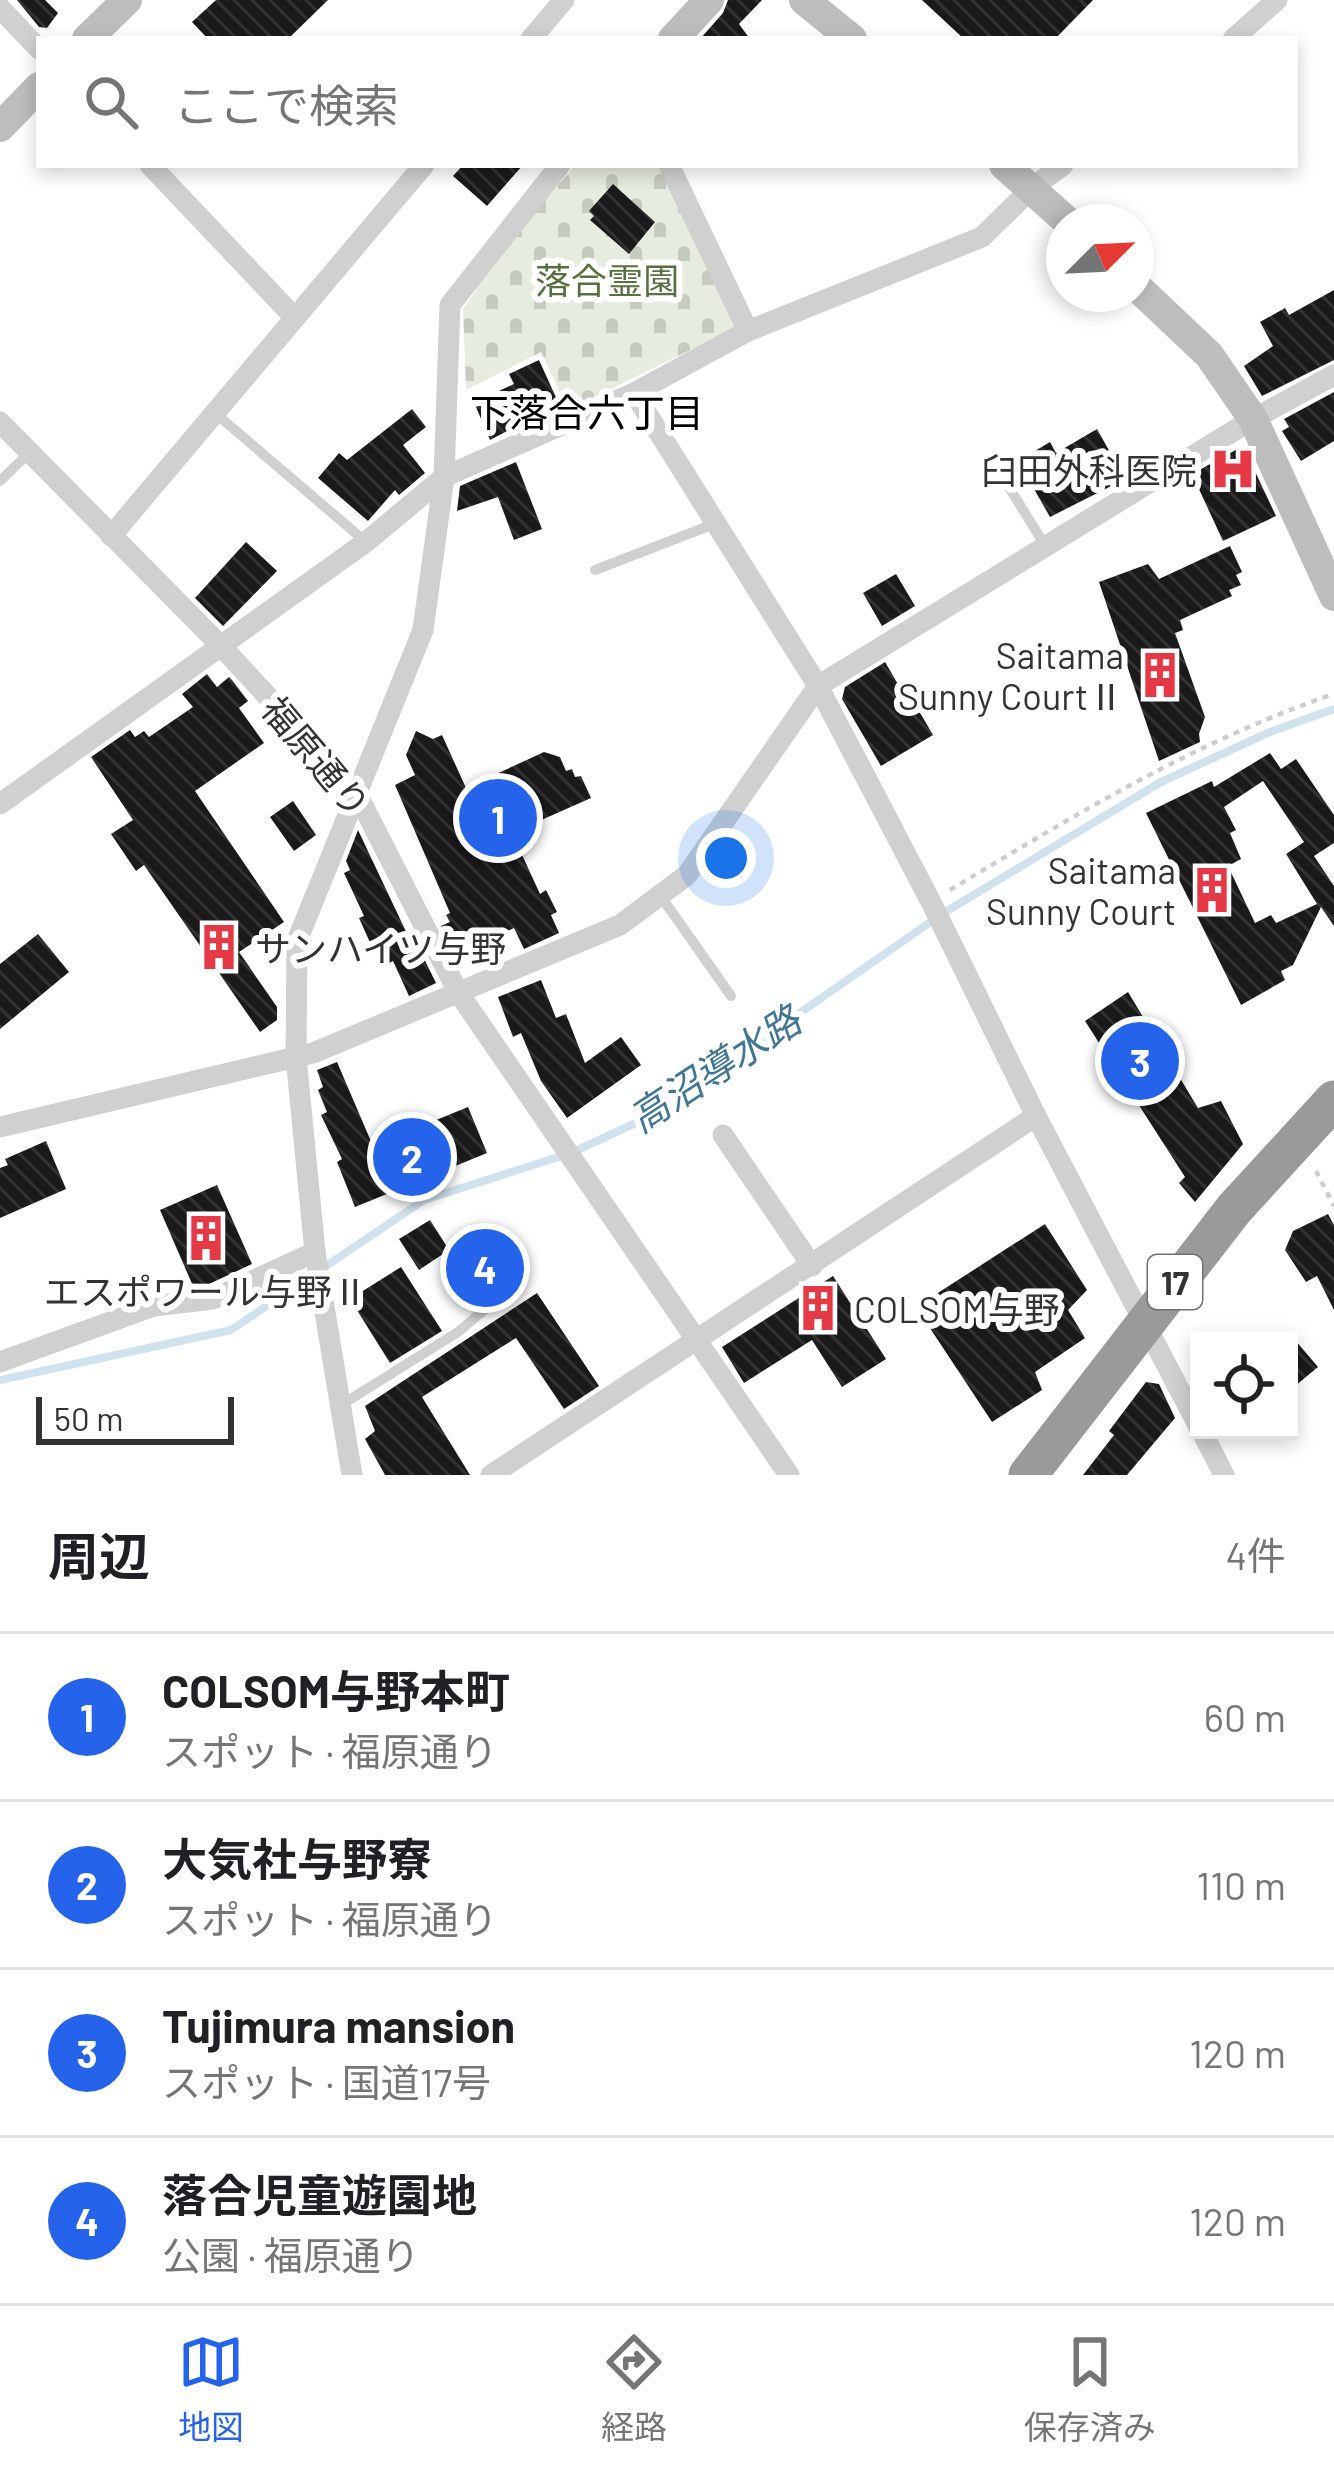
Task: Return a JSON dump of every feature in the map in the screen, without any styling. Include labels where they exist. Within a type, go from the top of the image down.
[{"type":"highway","name":"17","points":[[1028,1475],[1234,1209],[1334,1100]]},
{"type":"main road","points":[[90,36],[127,0]]},
{"type":"main road","points":[[676,36],[710,0]]},
{"type":"main road","points":[[804,0],[848,36]]},
{"type":"main road","points":[[0,127],[36,90]]},
{"type":"main road","points":[[1008,168],[1049,204]]},
{"type":"main road","points":[[1154,303],[1209,355],[1253,419],[1333,590]]},
{"type":"street","points":[[534,36],[564,0]]},
{"type":"street","points":[[1236,36],[1277,0]]},
{"type":"street","points":[[0,8],[36,46]]},
{"type":"street","points":[[153,168],[296,318]]},
{"type":"street","points":[[111,536],[421,168]]},
{"type":"street","points":[[352,1475],[316,1256],[296,1057],[296,941],[423,630],[444,477],[449,305],[558,168]]},
{"type":"street","points":[[671,168],[748,331]]},
{"type":"street","points":[[0,804],[366,542],[444,477],[634,393],[748,331],[982,237],[1059,168]]},
{"type":"street","points":[[0,1127],[313,1053],[620,925],[687,875],[818,686],[1253,419],[1334,375]]},
{"type":"street","points":[[634,393],[818,686],[1190,1409]]},
{"type":"street","name":"福原通り","points":[[0,422],[356,792],[458,992],[696,1343]]},
{"type":"street","points":[[490,1475],[1036,1116]]},
{"type":"street","points":[[723,1135],[812,1266]]},
{"type":"street","points":[[0,1361],[154,1306],[213,1299],[316,1256]]},
{"type":"street","points":[[696,1343],[789,1475]]},
{"type":"street","points":[[1206,1439],[1224,1475]]},
{"type":"lane","points":[[215,413],[366,542]]},
{"type":"lane","points":[[0,481],[28,453]]},
{"type":"lane","points":[[997,468],[1046,548]]},
{"type":"lane","points":[[595,570],[714,524]]},
{"type":"lane","points":[[660,895],[731,996]]},
{"type":"lane","points":[[340,1405],[458,1332],[490,1305]]},
{"type":"path","points":[[931,903],[1036,838],[1188,755],[1334,694]]},
{"type":"path","points":[[1311,1160],[1334,1206]]},
{"type":"green space","name":"落合霊園","points":[[573,168],[661,168],[735,328],[568,410],[541,352],[466,390],[463,309],[516,232]]},
{"type":"green space","points":[[489,1229],[511,1264],[497,1273],[509,1293],[490,1305],[455,1250]]},
{"type":"building","points":[[17,0],[45,0],[58,13],[47,28],[39,27]]},
{"type":"building","points":[[216,0],[328,0],[291,36],[205,36],[192,22]]},
{"type":"building","points":[[728,0],[762,0],[739,24],[748,36],[703,36]]},
{"type":"building","points":[[922,0],[1093,0],[1058,36],[961,36]]},
{"type":"building","points":[[460,168],[520,168],[487,206],[453,176]]},
{"type":"building","points":[[613,184],[655,222],[629,254],[590,220],[594,216],[589,211]]},
{"type":"building","points":[[1334,290],[1334,360],[1262,396],[1244,366],[1273,346],[1260,322],[1285,308],[1289,315]]},
{"type":"building","points":[[539,360],[559,404],[490,440],[476,407],[514,384],[509,374]]},
{"type":"building","points":[[1334,392],[1334,441],[1301,461],[1282,431],[1289,427],[1284,419]]},
{"type":"building","points":[[412,409],[426,427],[403,445],[425,473],[399,495],[395,490],[368,521],[318,478],[339,453],[347,460]]},
{"type":"building","points":[[1097,429],[1125,479],[1050,517],[1018,461],[1050,442],[1056,453]]},
{"type":"building","points":[[1243,446],[1276,516],[1223,541],[1192,474]]},
{"type":"building","points":[[516,462],[542,529],[514,540],[498,497],[457,511],[460,486]]},
{"type":"building","points":[[246,542],[277,571],[223,626],[195,598]]},
{"type":"building","name":"Saitama Sunny CourtⅡ","points":[[1230,546],[1242,572],[1236,575],[1241,585],[1229,590],[1232,596],[1180,620],[1183,630],[1175,633],[1205,717],[1200,742],[1159,761],[1099,582],[1148,564],[1159,579]]},
{"type":"building","points":[[896,574],[915,606],[882,626],[863,593]]},
{"type":"building","points":[[885,662],[933,735],[881,766],[842,699],[845,687]]},
{"type":"building","points":[[207,674],[217,687],[229,677],[232,680],[248,701],[239,708],[264,743],[195,791],[284,922],[239,952],[277,1007],[277,1020],[260,1032],[144,865],[136,871],[111,834],[133,820],[91,757],[130,730],[135,737],[144,731],[149,737],[193,707],[182,694]]},
{"type":"building","points":[[416,731],[433,739],[442,735],[466,788],[544,752],[560,757],[566,771],[572,769],[575,777],[581,776],[591,798],[512,833],[540,894],[546,890],[557,912],[551,915],[559,933],[524,949],[514,928],[456,955],[441,926],[450,922],[446,915],[450,913],[395,785],[415,775],[406,755]]},
{"type":"building","name":"Saitama Sunny Court","points":[[1270,753],[1281,769],[1296,759],[1334,815],[1334,843],[1314,856],[1334,886],[1334,926],[1321,907],[1293,965],[1281,971],[1285,980],[1241,1005],[1146,813],[1212,781],[1214,787]],"holes":[[[1263,781],[1304,842],[1286,854],[1317,904],[1276,923],[1271,915],[1255,923],[1228,866],[1241,859],[1230,833],[1236,830],[1224,807]]]},
{"type":"building","points":[[293,801],[316,835],[294,851],[270,817]]},
{"type":"building","points":[[358,830],[410,940],[414,938],[436,983],[409,996],[393,961],[381,967],[344,873],[350,870],[346,861]]},
{"type":"building","points":[[38,934],[69,972],[0,1029],[0,964]]},
{"type":"building","points":[[541,980],[556,1018],[566,1014],[585,1063],[621,1037],[641,1065],[567,1118],[541,1081],[521,1033],[513,1037],[498,997]]},
{"type":"building","points":[[1128,992],[1198,1108],[1221,1101],[1243,1144],[1195,1202],[1179,1183],[1185,1177],[1085,1021]]},
{"type":"building","points":[[337,1062],[373,1146],[468,1107],[487,1153],[355,1207],[337,1162],[342,1159],[321,1115],[327,1112],[318,1090],[323,1087],[317,1070]]},
{"type":"building","points":[[46,1141],[66,1189],[0,1218],[0,1168],[8,1165],[5,1159]]},
{"type":"building","name":"エスポワール与野Ⅱ","points":[[217,1185],[252,1264],[209,1284],[193,1286],[160,1210]]},
{"type":"building","points":[[1328,1214],[1334,1225],[1334,1310],[1317,1276],[1306,1282],[1285,1250],[1293,1231]]},
{"type":"building","points":[[430,1220],[449,1250],[419,1270],[399,1239]]},
{"type":"building","points":[[1045,1224],[1087,1290],[1068,1310],[1085,1338],[1035,1372],[1042,1390],[992,1422],[916,1307]]},
{"type":"building","points":[[401,1267],[442,1331],[390,1363],[350,1299]]},
{"type":"building","name":"COLSOM与野","points":[[833,1276],[886,1359],[842,1387],[812,1340],[744,1383],[722,1347]]},
{"type":"building","points":[[537,1293],[599,1386],[564,1409],[516,1338],[422,1397],[470,1475],[385,1475],[365,1439],[375,1431],[365,1406]]},
{"type":"building","points":[[1298,1344],[1318,1367],[1298,1384]]},
{"type":"building","points":[[1146,1382],[1159,1384],[1175,1418],[1127,1475],[1083,1475],[1114,1435],[1109,1431]]},
{"type":"waterway","name":"高沼導水路","points":[[0,1380],[231,1330],[424,1200],[571,1153],[653,1115],[942,914],[1161,782],[1270,732],[1334,709]]},
{"type":"place","name":"臼田外科医院","points":[[1233,469]]},
{"type":"place","name":"Saitama Sunny CourtⅡ","points":[[1160,675]]},
{"type":"place","name":"COLSOM与野本町","points":[[498,818]]},
{"type":"place","name":"Saitama Sunny Court","points":[[1212,890]]},
{"type":"place","name":"サンハイツ与野","points":[[219,947]]},
{"type":"place","name":"Tujimura mansion","points":[[1140,1061]]},
{"type":"place","name":"大気社与野寮","points":[[412,1157]]},
{"type":"place","name":"エスポワール与野Ⅱ","points":[[206,1238]]},
{"type":"place","name":"落合児童遊園地","points":[[485,1268]]},
{"type":"place","name":"COLSOM与野","points":[[818,1308]]},
{"type":"district","name":"下落合六丁目","points":[[587,411]]}]
